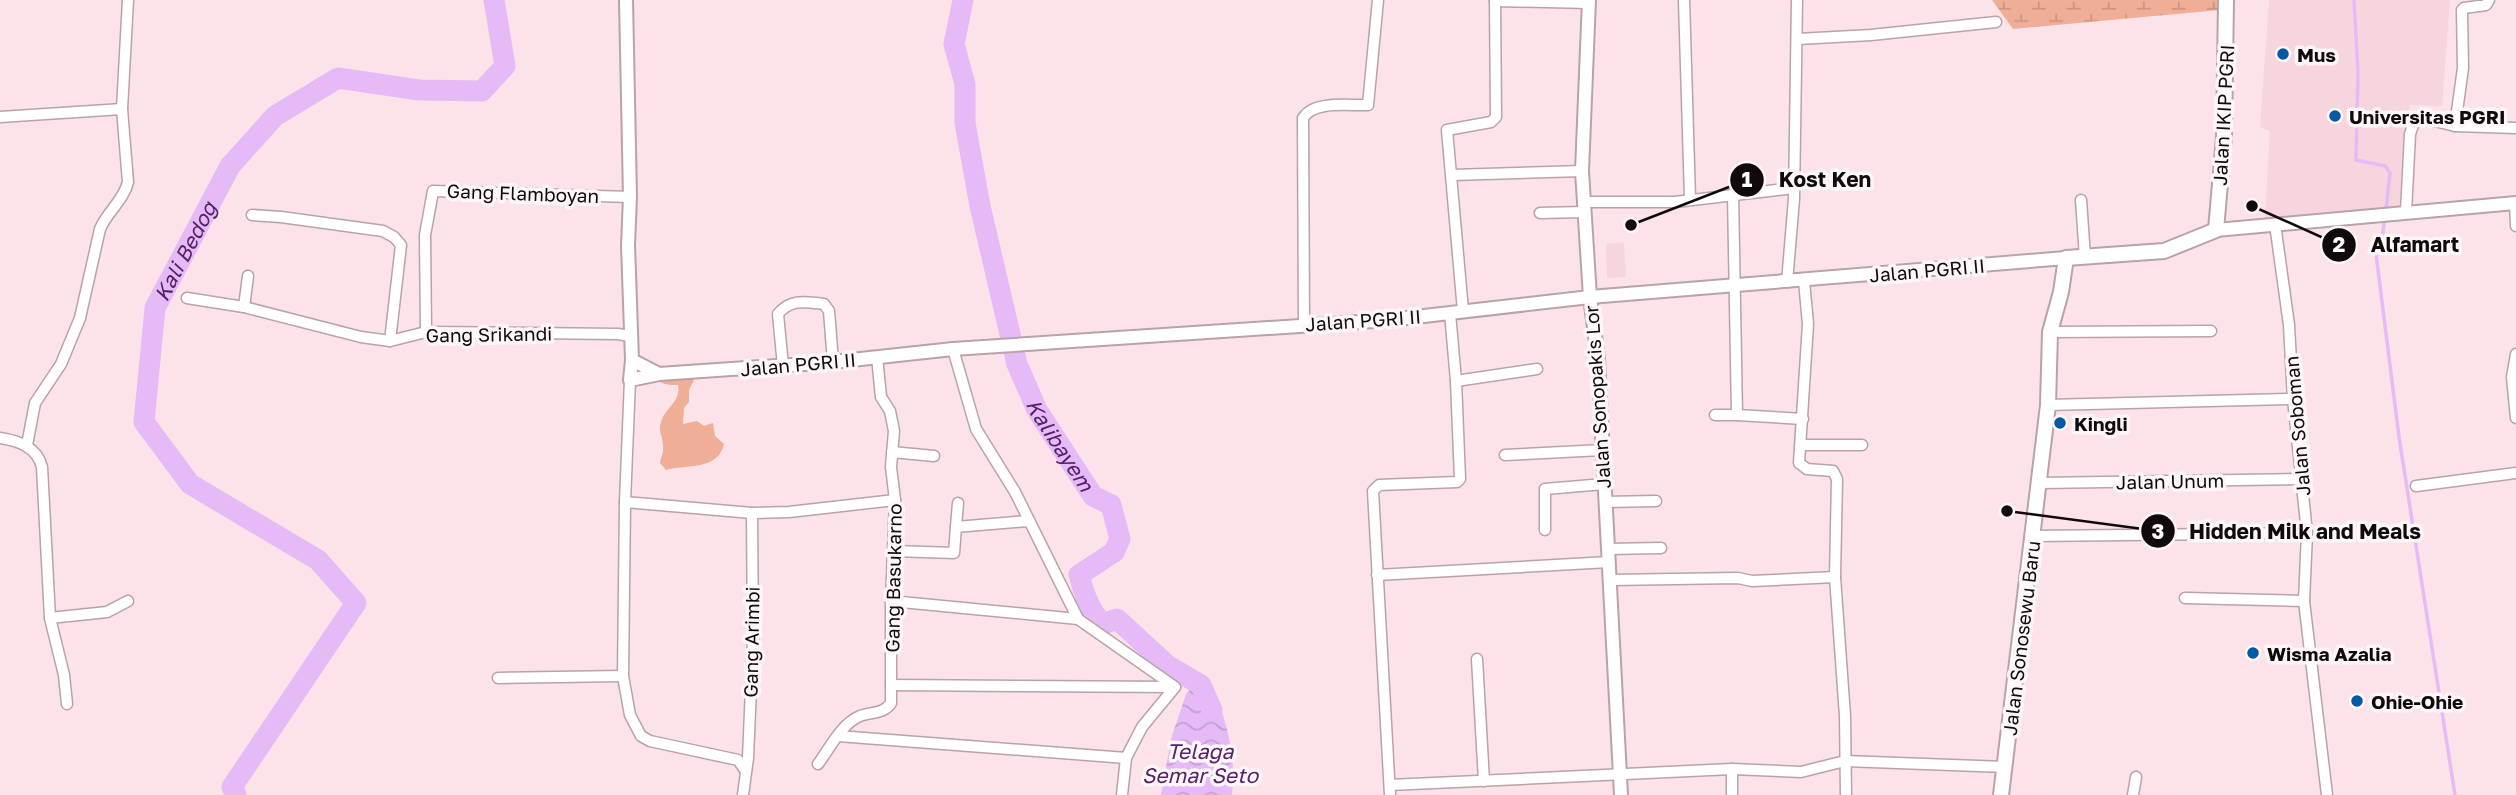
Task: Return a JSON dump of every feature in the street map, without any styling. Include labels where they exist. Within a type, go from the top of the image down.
[{"type":"main road","name":"Jalan IKIP PGRI","points":[[2216,230],[2224,137],[2226,0]]},
{"type":"main road","points":[[2066,258],[2164,251],[2216,230]]},
{"type":"main road","name":"Jalan Sonosewu Baru","points":[[2001,795],[2048,405],[2050,332],[2062,292],[2066,258]]},
{"type":"street","points":[[27,445],[35,403],[61,364],[80,318],[104,218],[128,182],[122,109],[128,0]]},
{"type":"street","points":[[626,0],[630,197],[627,227],[632,360],[625,502],[623,676],[631,715],[641,736],[650,741],[738,761],[745,770]]},
{"type":"street","points":[[1304,324],[1303,118],[1311,109],[1368,105],[1378,0]]},
{"type":"street","points":[[1684,0],[1690,198]]},
{"type":"street","points":[[1787,282],[1794,188],[1797,0]]},
{"type":"street","points":[[2455,127],[2463,68],[2462,10],[2486,5],[2489,0]]},
{"type":"street","points":[[1589,2],[1495,1],[1496,117],[1491,122],[1447,130],[1452,175],[1460,479],[1457,482],[1379,485],[1373,488],[1390,790],[1484,781],[1732,769],[1801,772],[1845,761],[2006,767]]},
{"type":"street","name":"Jalan Sonopakis Lor","points":[[1589,2],[1583,171],[1590,297],[1598,359],[1621,795]]},
{"type":"street","points":[[1797,39],[1996,22]]},
{"type":"street","points":[[0,117],[122,109]]},
{"type":"street","points":[[2406,212],[2410,134],[2414,122],[2427,119],[2455,127],[2516,128]]},
{"type":"street","points":[[1452,175],[1583,171]]},
{"type":"street","points":[[1540,213],[1794,188]]},
{"type":"street","name":"Gang Flamboyan","points":[[426,332],[425,235],[433,191],[630,197]]},
{"type":"street","points":[[1733,194],[1737,415]]},
{"type":"street","points":[[2081,200],[2085,257]]},
{"type":"street","points":[[2216,230],[2516,203],[2516,226]]},
{"type":"street","points":[[252,215],[383,231],[394,237],[401,245],[390,341]]},
{"type":"street","name":"Jalan Soboman","points":[[2275,224],[2289,324],[2293,400],[2307,533],[2304,601],[2327,795]]},
{"type":"street","name":"Jalan PGRI II","points":[[630,380],[659,374],[833,362],[953,349],[1389,320],[1590,297],[2066,258]]},
{"type":"street","points":[[244,307],[248,276]]},
{"type":"street","points":[[1804,281],[1808,324],[1804,419],[1799,463],[1803,468],[1831,470],[1836,474],[1835,577],[1846,795]]},
{"type":"street","name":"Gang Srikandi","points":[[187,298],[244,307],[361,337],[390,341],[426,332],[629,336]]},
{"type":"street","points":[[783,366],[778,314],[788,305],[802,301],[824,304],[829,311],[833,362]]},
{"type":"street","points":[[2050,332],[2211,331]]},
{"type":"street","points":[[953,349],[976,429],[1015,492],[1078,619],[1175,687]]},
{"type":"street","points":[[2516,355],[2512,377],[2516,416]]},
{"type":"street","name":"Gang Basukarno","points":[[818,764],[850,722],[889,707],[895,500],[891,467],[894,431],[890,411],[881,397],[877,357]]},
{"type":"street","points":[[632,360],[659,374]]},
{"type":"street","points":[[1456,381],[1537,369]]},
{"type":"street","points":[[2048,405],[2293,400]]},
{"type":"street","points":[[1715,415],[1804,419]]},
{"type":"street","points":[[0,438],[27,445],[40,459],[50,618],[64,675],[67,704]]},
{"type":"street","points":[[1801,444],[1862,445]]},
{"type":"street","points":[[1505,455],[1602,450]]},
{"type":"street","points":[[892,452],[934,456]]},
{"type":"street","points":[[2416,486],[2516,473]]},
{"type":"street","name":"Jalan Unum","points":[[2039,483],[2301,479]]},
{"type":"street","points":[[1545,530],[1545,489],[1604,485]]},
{"type":"street","points":[[625,502],[752,513],[789,512],[895,500]]},
{"type":"street","points":[[1605,502],[1656,500]]},
{"type":"street","points":[[894,551],[954,553],[958,503]]},
{"type":"street","name":"Gang Arimbi","points":[[743,795],[748,758],[753,641],[752,513]]},
{"type":"street","points":[[956,527],[1028,521]]},
{"type":"street","points":[[2033,536],[2307,533]]},
{"type":"street","points":[[1377,575],[1608,556],[1661,548]]},
{"type":"street","points":[[1610,580],[1738,578],[1752,581],[1835,577]]},
{"type":"street","points":[[2185,598],[2304,601]]},
{"type":"street","points":[[50,618],[107,612],[128,601]]},
{"type":"street","points":[[891,601],[1078,619]]},
{"type":"street","points":[[1477,659],[1484,781]]},
{"type":"street","points":[[498,678],[623,676]]},
{"type":"street","points":[[891,685],[1175,687]]},
{"type":"street","points":[[1122,795],[1126,758],[1142,727],[1175,687]]},
{"type":"street","points":[[838,736],[1126,758]]},
{"type":"street","points":[[1732,769],[1732,795]]},
{"type":"street","points":[[2133,795],[2136,777]]},
{"type":"shaded area","name":"Universitas PGRI","points":[[2269,0],[2450,0],[2442,106],[2410,105],[2401,210],[2264,229],[2270,131],[2260,127]]},
{"type":"shaded area","points":[[1624,242],[1626,277],[1607,278],[1606,244]]},
{"type":"green space","points":[[1992,0],[2221,0],[2220,10],[2013,29]]},
{"type":"green space","points":[[653,366],[684,368],[697,374],[689,390],[683,424],[697,421],[704,426],[713,423],[715,436],[724,444],[721,453],[709,463],[666,470],[660,463],[663,448],[661,423],[676,400],[678,385],[660,382],[655,376]]},
{"type":"water","name":"Telaga Semar Seto","points":[[1209,678],[1220,706],[1231,750],[1232,795],[1161,795],[1171,739],[1186,694]]},
{"type":"waterway","name":"Kali Bedog","points":[[236,795],[232,787],[356,603],[318,560],[190,484],[144,422],[155,308],[230,166],[275,116],[338,78],[419,90],[482,91],[505,66],[494,0]]},
{"type":"waterway","name":"Kalibayem","points":[[963,0],[954,44],[965,84],[965,123],[980,206],[1017,364],[1037,410],[1093,496],[1111,505],[1120,539],[1114,552],[1079,575],[1085,595],[1103,624],[1117,619],[1167,665],[1201,685],[1212,710]]},
{"type":"waterway","points":[[2354,0],[2358,73],[2356,160],[2385,166],[2390,173],[2386,210]]},
{"type":"waterway","points":[[2385,218],[2382,238],[2376,241],[2376,254],[2399,437],[2455,795]]},
{"type":"place","name":"Mus","points":[[2283,54]]},
{"type":"place","name":"Universitas PGRI","points":[[2335,116]]},
{"type":"place","name":"Alfamart","points":[[2252,206]]},
{"type":"place","name":"Kost Ken","points":[[1631,225]]},
{"type":"place","name":"Kingli","points":[[2060,423]]},
{"type":"place","name":"Hidden Milk and Meals","points":[[2007,511]]},
{"type":"place","name":"Wisma Azalia","points":[[2253,653]]},
{"type":"place","name":"Ohie-Ohie","points":[[2357,701]]}]
